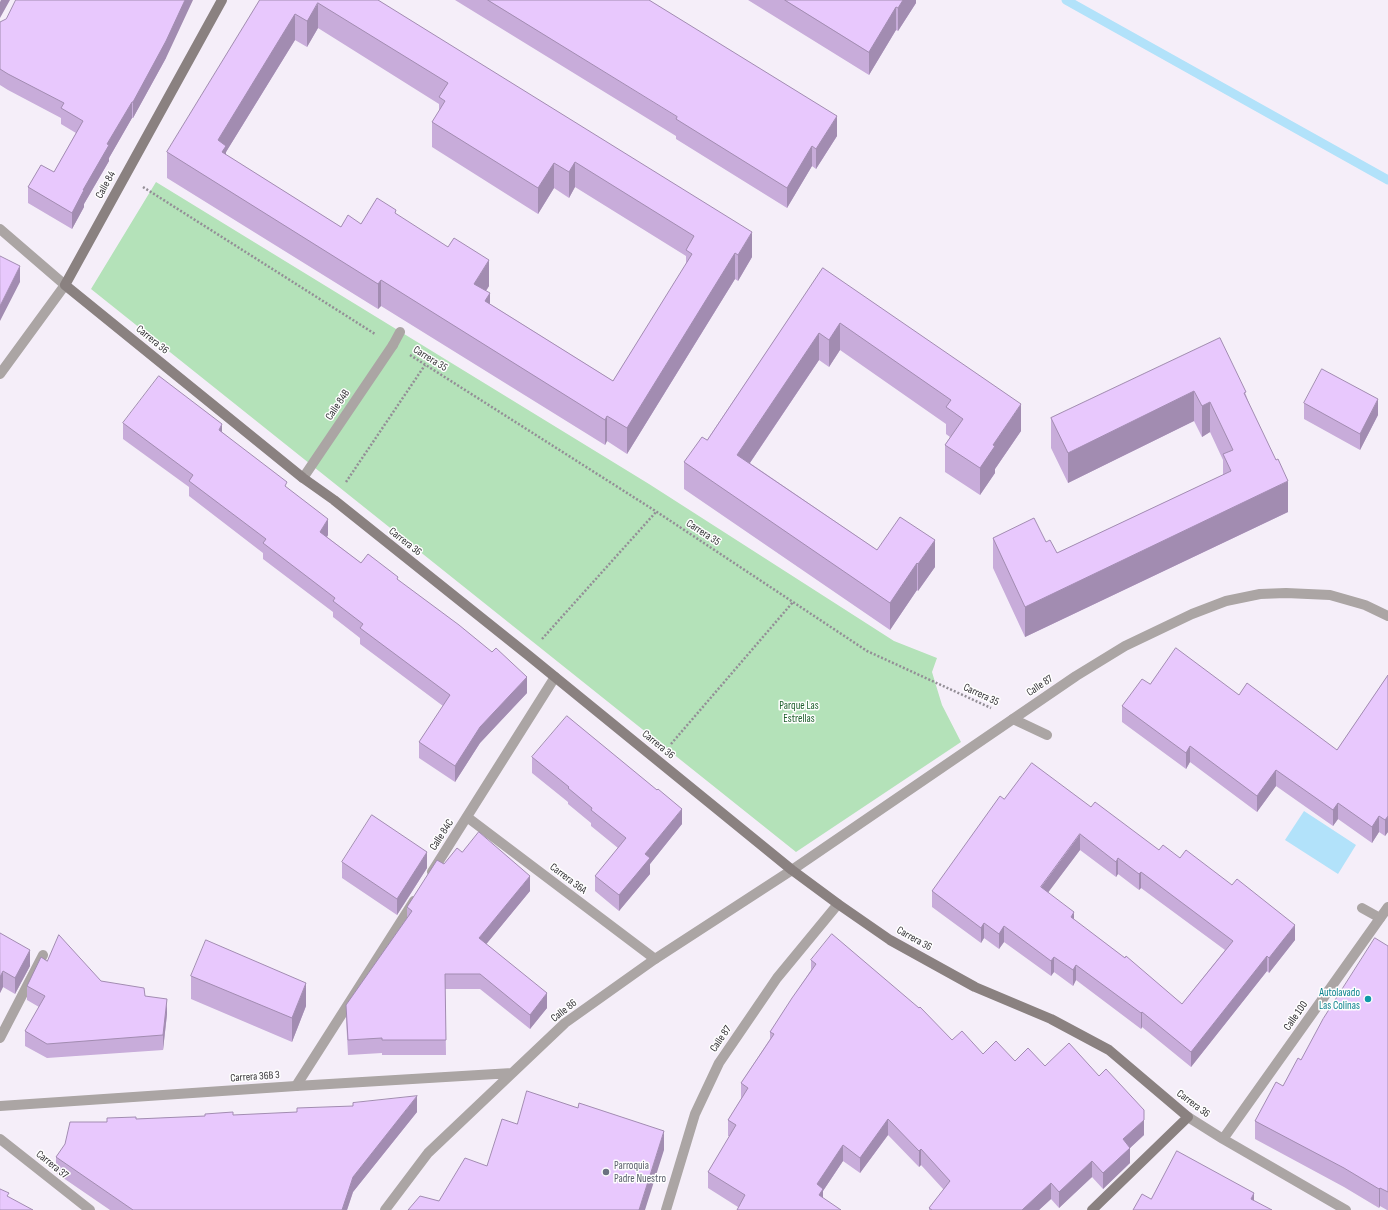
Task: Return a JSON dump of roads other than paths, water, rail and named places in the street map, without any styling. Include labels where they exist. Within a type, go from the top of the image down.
[{"type":"street","name":"Calle 84","points":[[0,374],[65,284],[222,0]]},
{"type":"street","name":"Carrera 36","points":[[0,230],[303,478],[334,500],[658,760],[792,870],[838,904],[890,940],[975,987],[1051,1019],[1109,1050],[1188,1117],[1223,1139],[1346,1210]]},
{"type":"street","name":"Calle 84B","points":[[303,478],[393,345],[400,332]]},
{"type":"street","name":"Calle 87","points":[[792,870],[1076,676],[1125,646],[1192,614],[1226,601],[1260,594],[1286,593],[1330,595],[1365,606],[1388,616]]},
{"type":"street","name":"Calle 84C","points":[[429,878],[555,677]]},
{"type":"street","points":[[1014,719],[1047,735]]},
{"type":"street","name":"Carrera 36A","points":[[467,817],[655,959]]},
{"type":"street","name":"Calle 86","points":[[384,1210],[428,1153],[565,1023],[655,959],[792,870]]},
{"type":"street","points":[[296,1086],[420,891]]},
{"type":"street","name":"Calle 87","points":[[666,1210],[694,1114],[719,1063],[777,978],[838,904]]},
{"type":"street","name":"Calle 100","points":[[1223,1139],[1384,921],[1388,907]]},
{"type":"street","points":[[1362,908],[1384,921]]},
{"type":"street","points":[[0,1038],[43,955]]},
{"type":"street","name":"Carrera 36B 3","points":[[0,1106],[512,1073]]},
{"type":"street","points":[[1092,1210],[1188,1117]]},
{"type":"street","name":"Carrera 37","points":[[0,1139],[90,1210]]},
{"type":"water","points":[[1304,811],[1356,845],[1338,874],[1285,840]]},
{"type":"waterway","points":[[1066,0],[1388,180]]},
{"type":"place","name":"Autolavado Las Colinas","points":[[1368,999]]},
{"type":"place","name":"Parroquia Padre Nuestro","points":[[606,1172]]},
{"type":"park label","name":"Parque Las Estrellas","points":[[799,712]]}]
